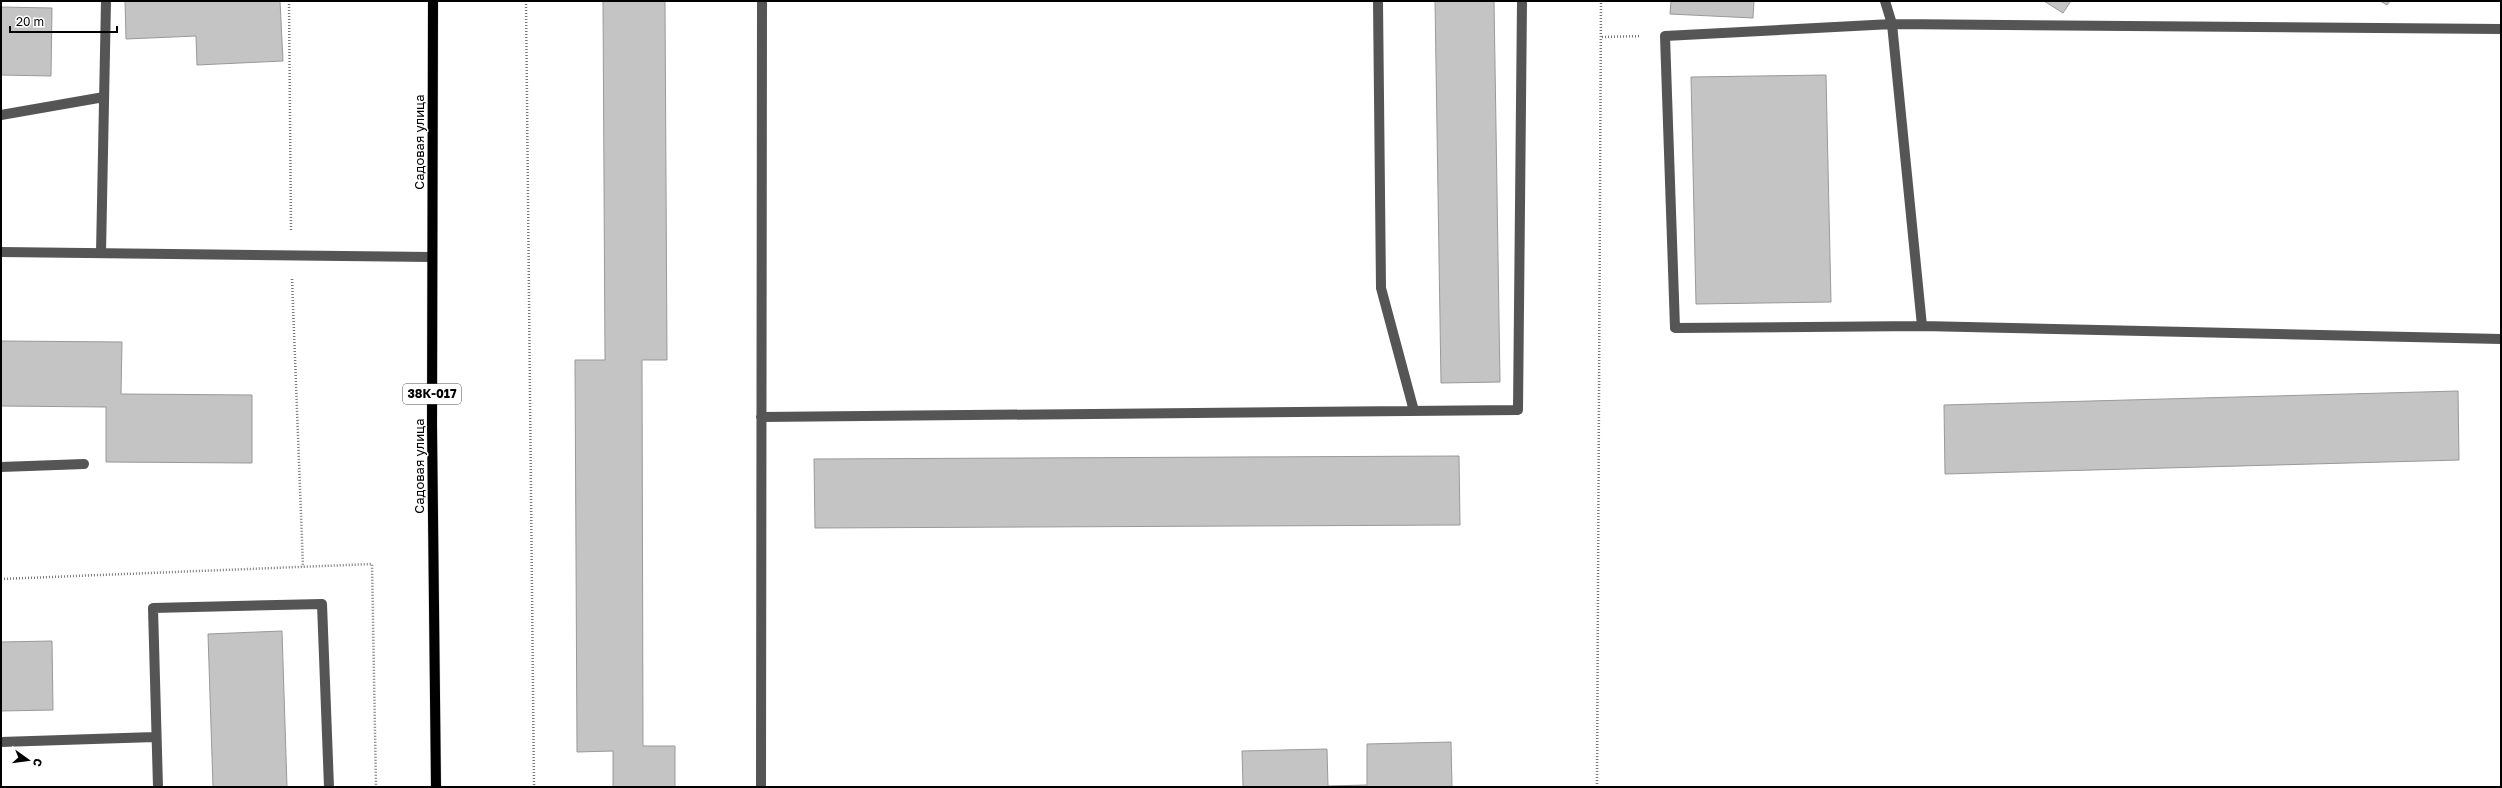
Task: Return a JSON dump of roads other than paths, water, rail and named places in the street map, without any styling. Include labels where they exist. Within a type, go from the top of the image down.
[{"type":"main road","name":"Садовая улица","points":[[433,1],[433,637],[436,787]]},
{"type":"lane","points":[[101,253],[106,1]]},
{"type":"lane","points":[[761,787],[762,1]]},
{"type":"lane","points":[[1378,1],[1381,288],[1414,410]]},
{"type":"lane","points":[[761,417],[1518,410],[1522,1]]},
{"type":"lane","points":[[1885,1],[1892,24],[1922,326]]},
{"type":"lane","points":[[2501,29],[1892,24],[1665,36],[1675,328],[1922,326],[2501,340]]},
{"type":"lane","points":[[1,115],[104,97]]},
{"type":"lane","points":[[1,252],[432,257]]},
{"type":"lane","points":[[1,467],[84,464]]},
{"type":"lane","points":[[158,787],[155,737],[153,608],[322,604],[329,787]]},
{"type":"lane","points":[[1,742],[155,737]]}]
